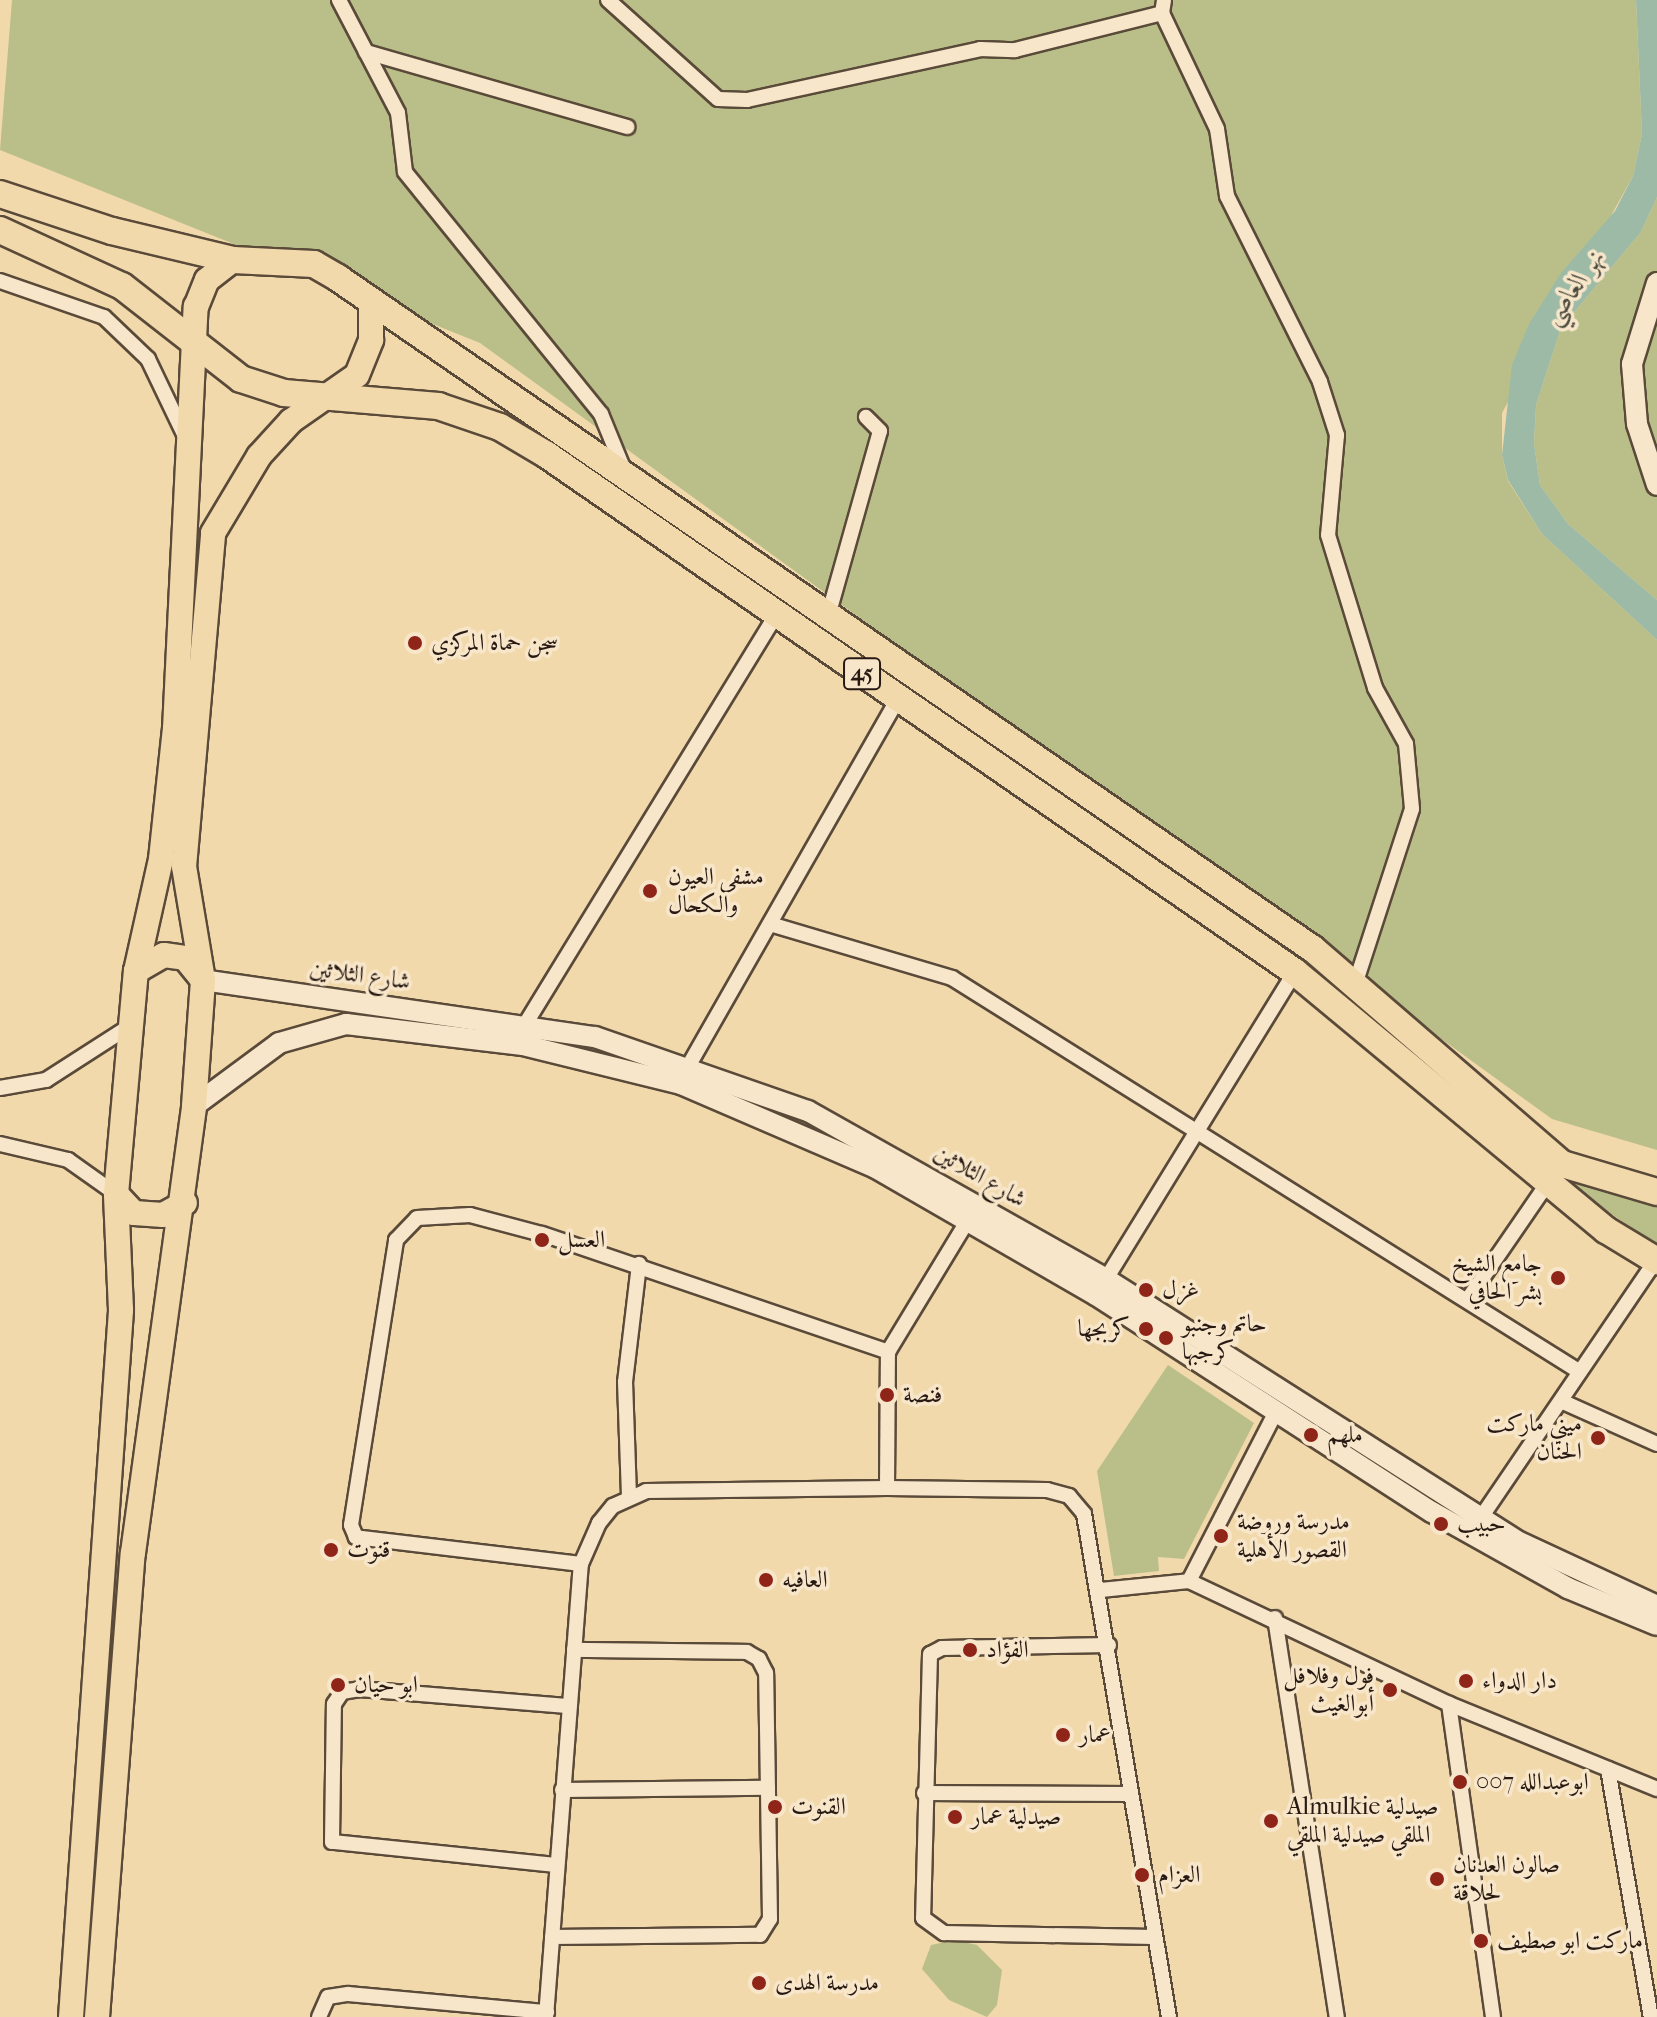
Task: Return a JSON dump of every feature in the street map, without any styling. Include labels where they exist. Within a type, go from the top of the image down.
[{"type":"highway","name":"45","points":[[0,194],[233,260],[314,264],[371,307],[627,476],[1355,984],[1555,1173],[1656,1261]]},
{"type":"highway","name":"45","points":[[0,230],[122,286],[241,379],[284,393],[329,394],[438,406],[500,427],[1295,972],[1555,1173],[1657,1192]]},
{"type":"main road","points":[[71,2017],[121,1310],[116,1194],[130,1026],[136,971],[161,859],[175,729],[194,341],[207,280],[233,260]]},
{"type":"main road","points":[[1657,283],[1632,364],[1637,424],[1657,485]]},
{"type":"main road","points":[[97,2017],[136,1525],[185,1203],[194,1106],[203,980],[184,867],[213,533],[259,456],[367,360],[371,307]]},
{"type":"main road","points":[[136,971],[164,955],[185,958],[203,980]]},
{"type":"main road","name":"شارع الثلاثين","points":[[203,980],[526,1023],[595,1037],[689,1065],[880,1159],[1106,1279],[1438,1504],[1480,1519],[1657,1606]]},
{"type":"main road","points":[[194,1106],[279,1043],[335,1025],[446,1034],[590,1060],[740,1105],[880,1159],[968,1220],[1275,1414],[1438,1504],[1568,1588],[1657,1625]]},
{"type":"main road","points":[[590,1060],[595,1037]]},
{"type":"main road","points":[[116,1194],[134,1213],[163,1215],[185,1203]]},
{"type":"street","points":[[339,0],[398,113],[405,172],[601,414],[627,476]]},
{"type":"street","points":[[608,0],[718,99],[747,100],[980,49],[1015,50],[1163,6],[1217,129],[1227,196],[1320,382],[1337,435],[1328,535],[1375,688],[1406,744],[1412,809],[1355,984]]},
{"type":"street","points":[[366,52],[627,127]]},
{"type":"street","points":[[0,281],[104,317],[148,359],[188,447]]},
{"type":"street","points":[[828,616],[880,431],[866,417]]},
{"type":"street","points":[[526,1023],[775,617]]},
{"type":"street","points":[[689,1065],[898,698]]},
{"type":"street","points":[[770,924],[952,978],[1197,1127],[1580,1372]]},
{"type":"street","points":[[1106,1279],[1295,972]]},
{"type":"street","points":[[0,1088],[46,1080],[130,1026]]},
{"type":"street","points":[[0,1144],[68,1160],[116,1194]]},
{"type":"street","points":[[1468,1299],[1555,1173]]},
{"type":"street","points":[[581,1564],[356,1537],[351,1525],[396,1240],[417,1218],[470,1215],[639,1264],[888,1352]]},
{"type":"street","points":[[887,1488],[888,1352],[968,1220]]},
{"type":"street","points":[[1480,1519],[1656,1261]]},
{"type":"street","points":[[629,1496],[625,1382],[639,1264]]},
{"type":"street","points":[[1561,1401],[1657,1444]]},
{"type":"street","points":[[1189,1581],[1275,1414]]},
{"type":"street","points":[[319,2017],[328,1997],[348,1994],[546,2014],[581,1564],[599,1523],[629,1496],[887,1488],[1069,1496],[1084,1514],[1101,1590],[1130,1794],[1169,2017]]},
{"type":"street","points":[[1101,1590],[1189,1581],[1275,1618],[1449,1704],[1657,1789]]},
{"type":"street","points":[[1275,1618],[1337,2017]]},
{"type":"street","points":[[1109,1645],[942,1648],[930,1654],[923,1918],[931,1930],[1153,1937]]},
{"type":"street","points":[[552,1937],[768,1929],[768,1788],[759,1659],[747,1652],[574,1650]]},
{"type":"street","points":[[556,1865],[332,1842],[334,1704],[342,1692],[360,1689],[569,1706]]},
{"type":"street","points":[[1449,1704],[1493,2017]]},
{"type":"street","points":[[1608,1769],[1651,2017]]},
{"type":"street","points":[[562,1790],[768,1788]]},
{"type":"street","points":[[924,1793],[1130,1794]]},
{"type":"green space","points":[[12,0],[1636,0],[1642,134],[1633,176],[1502,413],[1502,455],[1508,481],[1542,534],[1657,640],[1657,1150],[1552,1119],[480,343],[0,150]]},
{"type":"green space","points":[[1657,197],[1657,600],[1568,524],[1540,485],[1534,444],[1536,405],[1561,328],[1641,232]]},
{"type":"green space","points":[[1565,1176],[1657,1203],[1657,1245],[1563,1181]]},
{"type":"green space","points":[[1168,1365],[1254,1423],[1184,1559],[1158,1557],[1159,1571],[1114,1576],[1097,1471]]},
{"type":"green space","points":[[955,1940],[977,1945],[1002,1970],[997,2005],[987,2017],[949,2000],[922,1969],[931,1945]]},
{"type":"water","name":"نهر العاصي","points":[[1636,0],[1657,0],[1657,197],[1641,232],[1561,328],[1536,405],[1534,444],[1540,485],[1568,524],[1657,600],[1657,640],[1542,534],[1508,480],[1502,455],[1512,365],[1529,324],[1561,273],[1615,211],[1633,176],[1642,134]]},
{"type":"place","name":"سجن حماة المركزي","points":[[415,643]]},
{"type":"place","name":"مشفى العيون والكحال","points":[[650,891]]},
{"type":"place","name":"العسل","points":[[542,1240]]},
{"type":"place","name":"جامع الشيخ بشر الحافي","points":[[1558,1278]]},
{"type":"place","name":"غزل","points":[[1146,1290]]},
{"type":"place","name":"كربجها","points":[[1146,1329]]},
{"type":"place","name":"حاتم وجنبو كرجبها","points":[[1166,1338]]},
{"type":"place","name":"فنصة","points":[[887,1395]]},
{"type":"place","name":"ملهم","points":[[1311,1435]]},
{"type":"place","name":"ميني ماركت الحنان","points":[[1598,1438]]},
{"type":"place","name":"حبيب","points":[[1441,1524]]},
{"type":"place","name":"مدرسة وروضة القصور الأهلية","points":[[1221,1536]]},
{"type":"place","name":"قنوت","points":[[331,1550]]},
{"type":"place","name":"العافيه","points":[[766,1580]]},
{"type":"place","name":"الفؤاد","points":[[970,1650]]},
{"type":"place","name":"دار الدواء","points":[[1466,1681]]},
{"type":"place","name":"ابو حيان","points":[[338,1685]]},
{"type":"place","name":"فول وفلافل أبوالغيث","points":[[1390,1690]]},
{"type":"place","name":"عمار","points":[[1063,1735]]},
{"type":"place","name":"ابوعبدالله 007","points":[[1460,1782]]},
{"type":"place","name":"القنوت","points":[[775,1807]]},
{"type":"place","name":"صيدلية عمار","points":[[955,1817]]},
{"type":"place","name":"Almulkie صيدلية الملقي صيدلية الملقي","points":[[1271,1821]]},
{"type":"place","name":"العزام","points":[[1142,1875]]},
{"type":"place","name":"صالون العدنان لحلاقة","points":[[1437,1879]]},
{"type":"place","name":"ماركت ابو صطيف","points":[[1481,1941]]},
{"type":"place","name":"مدرسة الهدى","points":[[759,1983]]}]
